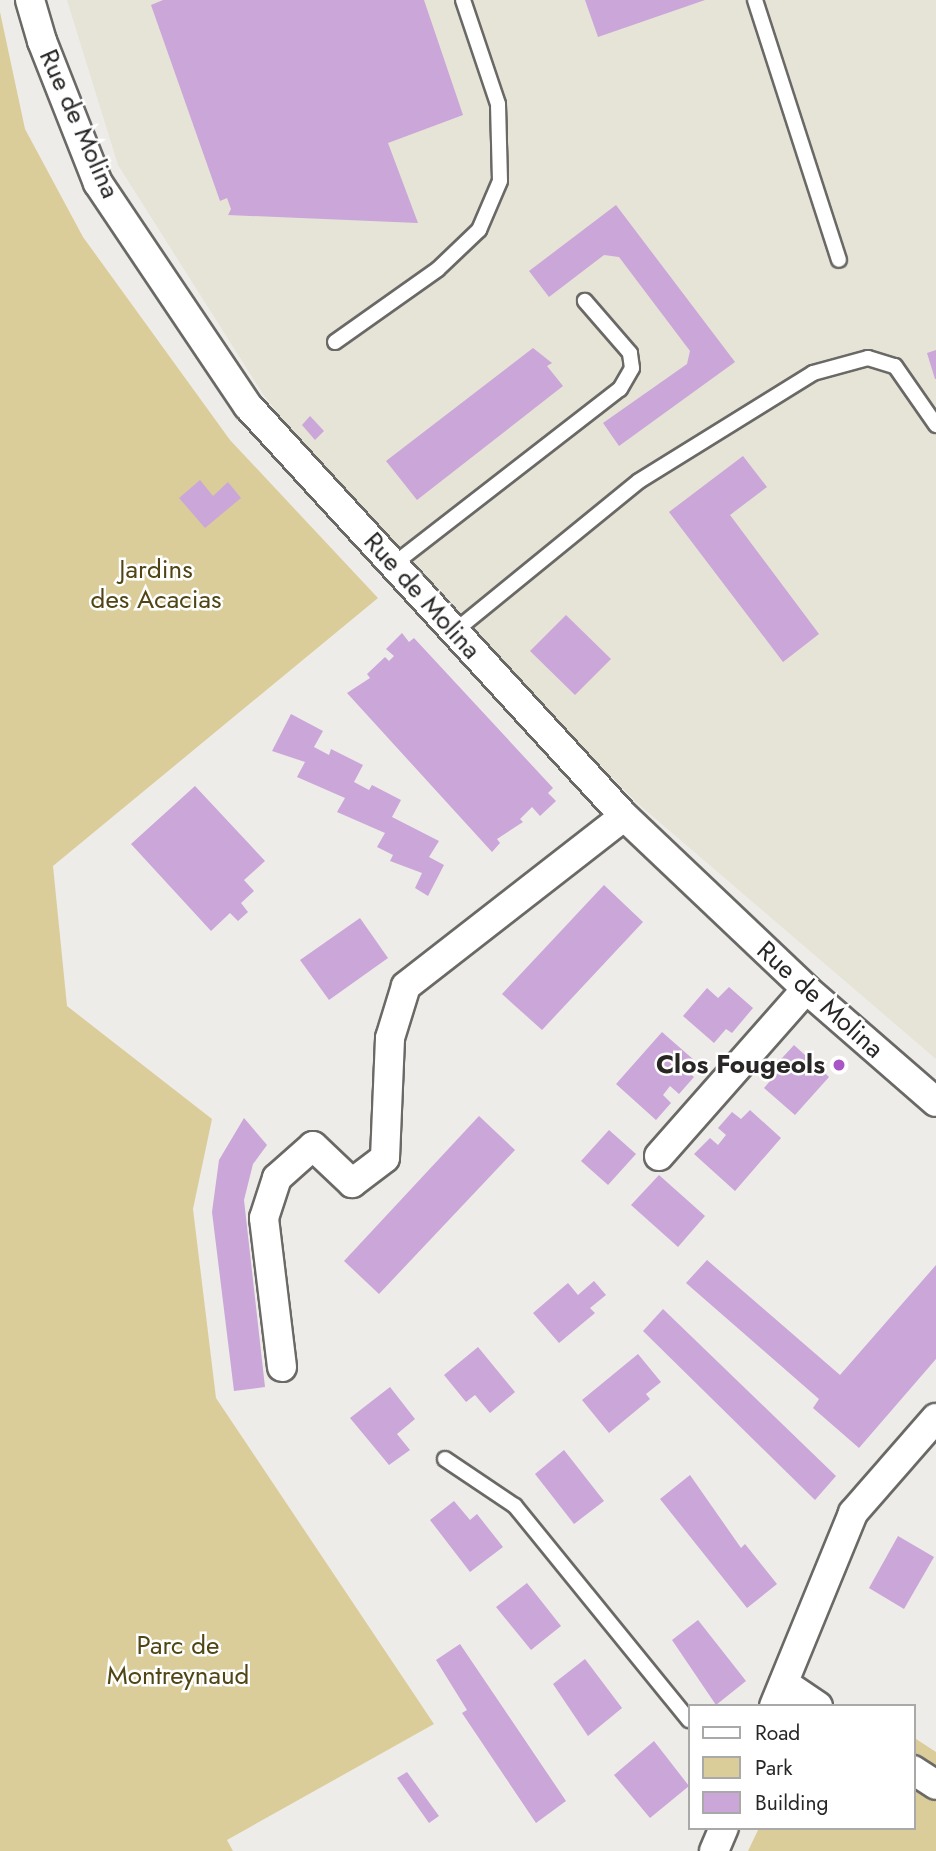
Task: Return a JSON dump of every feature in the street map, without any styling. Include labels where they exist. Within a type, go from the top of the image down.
[{"type":"street","name":"Rue de Molina","points":[[30,0],[42,41],[98,183],[248,407],[624,816],[806,989],[936,1102]]},
{"type":"street","points":[[282,1367],[264,1219],[277,1178],[313,1146],[352,1182],[385,1158],[390,1038],[406,986],[624,816]]},
{"type":"street","points":[[659,1156],[806,989]]},
{"type":"street","points":[[812,1704],[779,1694],[853,1513],[936,1419]]},
{"type":"street","points":[[915,1771],[936,1785]]},
{"type":"street","points":[[714,1851],[723,1830]]},
{"type":"lane","points":[[335,342],[438,269],[463,246],[479,230],[500,181],[498,104],[463,0]]},
{"type":"lane","points":[[755,0],[839,260]]},
{"type":"lane","points":[[394,564],[620,389],[632,368],[630,353],[585,301]]},
{"type":"lane","points":[[455,631],[639,481],[813,373],[869,358],[895,366],[936,425]]},
{"type":"lane","points":[[445,1459],[515,1506],[688,1719]]},
{"type":"shaded area","points":[[67,0],[936,0],[936,1059],[636,802],[338,492],[263,394],[118,165]]},
{"type":"green space","name":"Parc de Montreynaud","points":[[0,12],[25,129],[83,237],[230,440],[378,598],[53,866],[67,1006],[212,1119],[193,1209],[216,1398],[434,1724],[227,1840],[233,1851],[0,1851]]},
{"type":"green space","points":[[915,1738],[936,1752],[936,1851],[748,1851],[758,1830],[915,1830]]},
{"type":"building","points":[[163,0],[424,0],[463,115],[388,143],[418,223],[228,215],[231,209],[227,198],[220,201],[151,5]]},
{"type":"building","points":[[585,0],[705,0],[598,37]]},
{"type":"building","points":[[616,205],[735,362],[619,446],[603,423],[687,364],[690,351],[619,257],[604,255],[549,297],[529,271]]},
{"type":"building","points":[[533,348],[552,363],[547,366],[563,386],[417,500],[386,461]]},
{"type":"building","points":[[936,350],[936,379],[935,379],[927,353]]},
{"type":"building","points":[[310,416],[324,431],[315,440],[302,425]]},
{"type":"building","points":[[743,456],[767,487],[730,515],[819,634],[783,662],[669,512]]},
{"type":"building","points":[[200,480],[213,496],[228,482],[241,498],[205,528],[179,498]]},
{"type":"building","points":[[566,615],[611,659],[575,695],[530,651]]},
{"type":"building","points":[[402,633],[409,642],[414,638],[553,788],[548,793],[556,801],[540,816],[532,807],[520,819],[523,822],[497,839],[500,843],[492,852],[347,693],[370,678],[367,674],[385,657],[389,661],[394,656],[386,649]]},
{"type":"building","points":[[291,714],[323,731],[314,747],[329,755],[331,749],[363,765],[354,782],[369,790],[372,785],[401,800],[392,817],[439,841],[429,857],[444,865],[428,896],[415,888],[422,873],[390,861],[393,855],[377,847],[385,833],[337,812],[345,798],[297,777],[305,762],[272,751]]},
{"type":"building","points":[[195,786],[265,861],[244,880],[254,891],[241,903],[248,912],[238,921],[230,913],[211,931],[131,844]]},
{"type":"building","points":[[604,885],[643,922],[542,1030],[502,994]]},
{"type":"building","points":[[360,918],[388,958],[329,1000],[300,960]]},
{"type":"building","points":[[729,987],[753,1008],[732,1033],[726,1029],[714,1043],[683,1016],[707,988],[718,998]]},
{"type":"building","points":[[662,1032],[694,1060],[685,1070],[694,1077],[679,1094],[670,1086],[663,1095],[671,1103],[656,1120],[616,1084]]},
{"type":"building","points":[[794,1045],[829,1077],[795,1115],[764,1088],[777,1073],[772,1069]]},
{"type":"building","points":[[750,1110],[781,1138],[735,1191],[694,1154],[710,1138],[718,1145],[726,1135],[718,1128],[732,1112],[741,1119]]},
{"type":"building","points":[[479,1116],[515,1150],[379,1294],[344,1261]]},
{"type":"building","points":[[244,1118],[267,1145],[253,1164],[244,1200],[265,1387],[234,1391],[212,1212],[219,1160]]},
{"type":"building","points":[[609,1130],[636,1154],[608,1185],[581,1161]]},
{"type":"building","points":[[659,1175],[705,1216],[678,1247],[631,1205]]},
{"type":"building","points":[[707,1260],[840,1375],[936,1265],[936,1359],[859,1448],[813,1408],[819,1399],[686,1283]]},
{"type":"building","points":[[594,1281],[606,1295],[590,1308],[595,1313],[559,1343],[533,1313],[568,1283],[578,1295]]},
{"type":"building","points":[[663,1309],[836,1476],[815,1500],[643,1331]]},
{"type":"building","points":[[478,1347],[515,1392],[490,1413],[475,1395],[466,1402],[444,1375]]},
{"type":"building","points":[[638,1354],[661,1382],[646,1394],[650,1399],[609,1433],[582,1400]]},
{"type":"building","points":[[390,1387],[415,1419],[397,1434],[410,1450],[389,1465],[350,1418]]},
{"type":"building","points":[[564,1450],[604,1501],[574,1524],[535,1474]]},
{"type":"building","points":[[690,1475],[741,1548],[745,1544],[777,1584],[747,1608],[660,1499]]},
{"type":"building","points":[[454,1501],[470,1520],[477,1514],[503,1547],[470,1572],[430,1520]]},
{"type":"building","points":[[898,1536],[934,1557],[904,1609],[869,1588]]},
{"type":"building","points":[[527,1583],[561,1626],[531,1650],[496,1607]]},
{"type":"building","points":[[698,1620],[746,1681],[715,1704],[672,1640]]},
{"type":"building","points":[[460,1644],[566,1801],[536,1823],[462,1713],[467,1710],[436,1660]]},
{"type":"building","points":[[585,1659],[622,1708],[588,1736],[553,1684]]},
{"type":"building","points":[[654,1741],[688,1787],[650,1818],[614,1775]]},
{"type":"building","points":[[407,1772],[439,1816],[429,1823],[397,1778]]},
{"type":"place","name":"Clos Fougeols","points":[[839,1065]]},
{"type":"park label","name":"Jardins des Acacias","points":[[156,585]]}]
